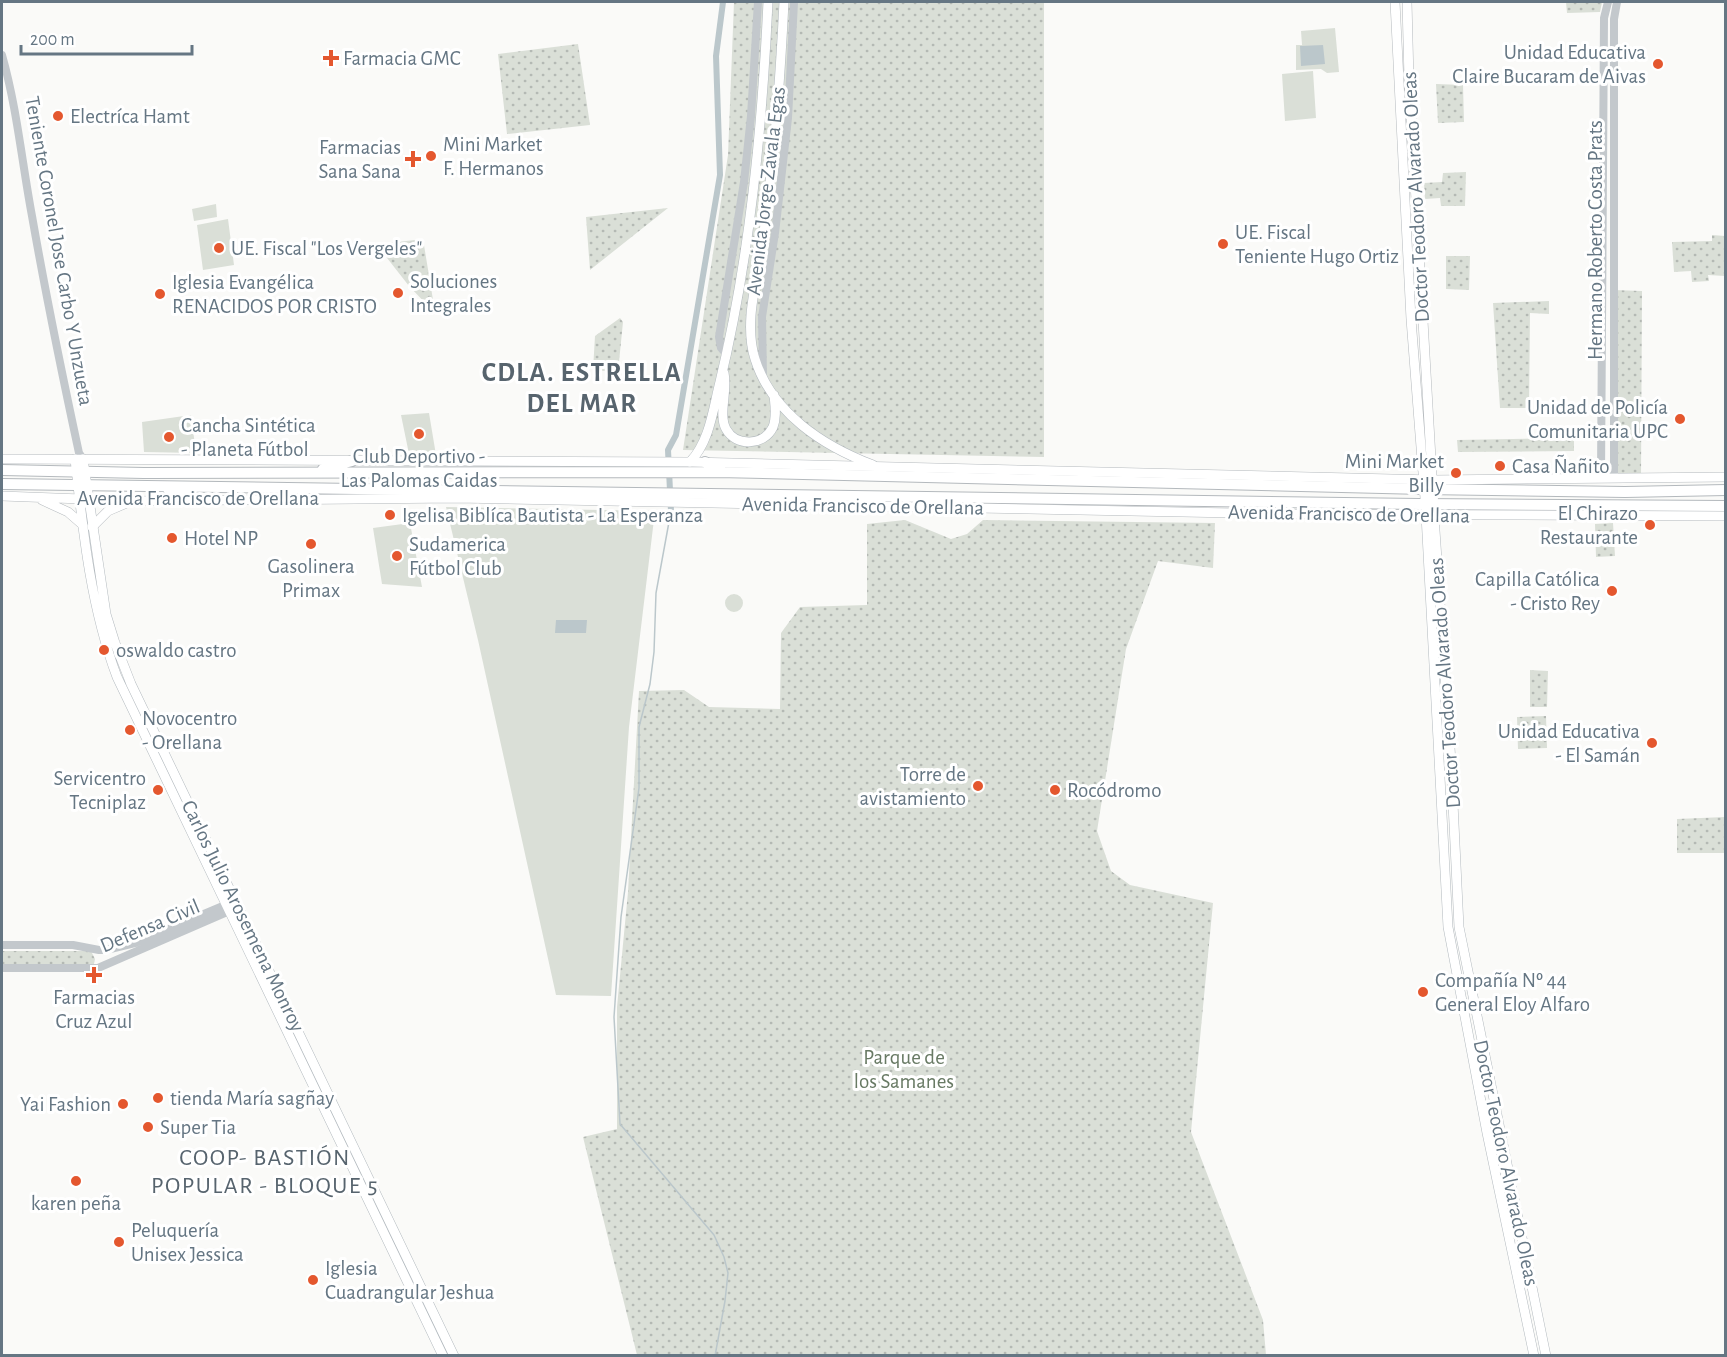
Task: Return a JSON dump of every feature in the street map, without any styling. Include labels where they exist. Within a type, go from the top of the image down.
[{"type":"highway","points":[[310,473],[352,461]]},
{"type":"highway","points":[[705,462],[728,473]]},
{"type":"highway","name":"Avenida Francisco de Orellana","points":[[2,470],[310,473],[684,465],[728,473],[1428,484],[1625,492],[1725,490]]},
{"type":"highway","name":"Avenida Francisco de Orellana","points":[[2,484],[679,498],[786,494],[1430,510],[1725,506]]},
{"type":"highway","points":[[156,486],[193,499]]},
{"type":"highway","points":[[747,504],[786,494]]},
{"type":"main road","name":"Avenida Jorge Zavala Egas","points":[[684,465],[697,455],[703,444],[727,356],[749,227],[761,116],[768,2]]},
{"type":"main road","name":"Avenida Jorge Zavala Egas","points":[[784,2],[776,129],[751,322],[752,346],[762,378],[797,422],[828,445],[875,466]]},
{"type":"main road","name":"Doctor Teodoro Alvarado Oleas","points":[[1395,2],[1409,296],[1428,484],[1465,990],[1487,1133],[1534,1356]]},
{"type":"main road","name":"Doctor Teodoro Alvarado Oleas","points":[[1407,2],[1428,484]]},
{"type":"main road","points":[[723,368],[726,386],[724,422],[728,432],[738,439],[752,442],[759,441],[768,435],[776,415],[774,395]]},
{"type":"main road","name":"Avenida Francisco de Orellana","points":[[2,459],[79,457],[656,467]]},
{"type":"main road","name":"Carlos Julio Arosemena Monroy","points":[[79,457],[88,526],[106,614],[118,653],[232,906],[443,1356]]},
{"type":"main road","name":"Avenida Francisco de Orellana","points":[[684,465],[705,462],[875,466],[1428,484],[1601,478],[1725,477]]},
{"type":"main road","name":"Avenida Francisco de Orellana","points":[[2,496],[135,501],[656,497]]},
{"type":"main road","points":[[34,496],[61,508],[88,526],[108,511],[135,501]]},
{"type":"main road","name":"Avenida Francisco de Orellana","points":[[679,498],[747,504],[1430,510],[1725,516]]},
{"type":"main road","name":"Carlos Julio Arosemena Monroy","points":[[232,906],[454,1356]]},
{"type":"main road","name":"Doctor Teodoro Alvarado Oleas","points":[[1465,990],[1546,1356]]},
{"type":"street","name":"Avenida Jorge Zavala Egas","points":[[727,356],[721,348],[719,337],[730,283],[744,182],[751,116],[758,2]]},
{"type":"street","name":"Avenida Jorge Zavala Egas","points":[[762,378],[762,317],[783,163],[794,2]]},
{"type":"street","name":"Hermano Roberto Costa Prats","points":[[1601,478],[1604,18],[1608,2]]},
{"type":"street","name":"Hermano Roberto Costa Prats","points":[[1614,478],[1614,19],[1617,2]]},
{"type":"street","name":"Teniente Coronel Jose Carbo Y Unzueta","points":[[2,56],[14,105],[39,257],[79,457]]},
{"type":"street","points":[[1603,189],[1613,189]]},
{"type":"street","points":[[1602,360],[1613,361]]},
{"type":"street","name":"Defensa Civil","points":[[2,945],[73,945],[106,950],[135,944],[232,906]]},
{"type":"street","name":"Defensa Civil","points":[[2,968],[98,968],[232,906]]},
{"type":"green space","points":[[734,2],[1044,2],[1044,457],[683,450],[728,155]]},
{"type":"green space","points":[[1566,2],[1602,2],[1600,12],[1567,13]]},
{"type":"green space","points":[[1335,28],[1339,72],[1327,73],[1321,69],[1296,70],[1296,45],[1302,45],[1301,31]]},
{"type":"green space","points":[[578,44],[590,125],[507,134],[498,54]]},
{"type":"green space","points":[[1313,71],[1316,118],[1285,121],[1282,74]]},
{"type":"green space","points":[[1436,84],[1463,85],[1464,122],[1438,123]]},
{"type":"green space","points":[[1466,172],[1465,206],[1441,206],[1440,198],[1425,199],[1424,183],[1442,182],[1443,173]]},
{"type":"green space","points":[[216,204],[217,217],[194,221],[192,209]]},
{"type":"green space","points":[[668,208],[590,270],[586,217]]},
{"type":"green space","points":[[228,219],[234,265],[203,270],[197,225]]},
{"type":"green space","points":[[1712,235],[1725,236],[1725,276],[1708,275],[1709,281],[1692,282],[1691,271],[1674,272],[1672,242],[1712,241]]},
{"type":"green space","points":[[423,239],[434,306],[431,309],[409,286],[380,249],[385,248],[389,243]]},
{"type":"green space","points":[[1446,256],[1470,256],[1469,290],[1446,289]]},
{"type":"green space","points":[[1613,290],[1642,291],[1641,478],[1614,478]]},
{"type":"green space","points":[[1549,301],[1549,314],[1530,313],[1529,408],[1500,408],[1493,303]]},
{"type":"green space","points":[[620,318],[623,322],[618,372],[593,370],[595,336]]},
{"type":"green space","name":"Club Deportivo - Las Palomas Caidas","points":[[429,413],[436,455],[409,454],[401,415]]},
{"type":"green space","name":"Cancha Sintética - Planeta Fútbol","points":[[191,415],[196,453],[144,452],[142,422]]},
{"type":"green space","points":[[1574,438],[1574,451],[1458,452],[1457,440]]},
{"type":"green space","points":[[446,507],[655,511],[629,727],[611,996],[556,995],[478,640]]},
{"type":"green space","name":"Parque de los Samanes","points":[[905,520],[951,539],[967,534],[983,520],[1215,523],[1213,568],[1158,561],[1126,649],[1097,831],[1111,871],[1130,885],[1213,903],[1191,1132],[1263,1320],[1266,1355],[637,1355],[583,1137],[617,1129],[617,1007],[628,892],[639,691],[684,690],[709,707],[780,709],[781,633],[800,607],[867,605],[867,524]]},
{"type":"green space","name":"Sudamerica Fútbol Club","points":[[410,523],[422,587],[382,584],[373,528]]},
{"type":"green space","points":[[1613,523],[1615,556],[1596,557],[1595,524]]},
{"type":"green space","points":[[734,594],[740,597],[743,603],[740,609],[734,612],[728,609],[725,603],[728,597]]},
{"type":"green space","points":[[1530,670],[1548,671],[1547,707],[1530,707]]},
{"type":"green space","points":[[1546,716],[1547,748],[1518,749],[1517,717]]},
{"type":"green space","points":[[1725,817],[1725,853],[1677,853],[1677,819]]},
{"type":"green space","points":[[2,951],[91,951],[95,959],[94,964],[90,967],[2,967]]},
{"type":"shaded area","points":[[1323,45],[1325,64],[1301,66],[1300,46]]},
{"type":"shaded area","points":[[556,620],[587,620],[586,633],[555,633]]},
{"type":"waterway","points":[[671,511],[668,450],[676,435],[720,175],[716,56],[723,2]]},
{"type":"waterway","points":[[671,511],[656,593],[654,652],[650,684],[639,727],[639,788],[621,917],[614,1017],[620,1124],[714,1235],[724,1257],[728,1273],[715,1356]]},
{"type":"place","name":"Farmacia GMC","points":[[331,58]]},
{"type":"place","name":"Unidad Educativa Claire Bucaram de Aivas","points":[[1658,64]]},
{"type":"place","name":"Electríca Hamt","points":[[58,116]]},
{"type":"place","name":"Mini Market F. Hermanos","points":[[431,156]]},
{"type":"place","name":"Farmacias Sana Sana","points":[[413,159]]},
{"type":"place","name":"UE. Fiscal Teniente Hugo Ortiz","points":[[1223,244]]},
{"type":"place","name":"UE. Fiscal \"Los Vergeles\"","points":[[219,248]]},
{"type":"place","name":"Soluciones Integrales","points":[[398,293]]},
{"type":"place","name":"Iglesia Evangélica RENACIDOS POR CRISTO","points":[[160,294]]},
{"type":"place","name":"Unidad de Policía Comunitaria UPC","points":[[1680,419]]},
{"type":"place","name":"Club Deportivo - Las Palomas Caidas","points":[[419,434]]},
{"type":"place","name":"Cancha Sintética - Planeta Fútbol","points":[[169,437]]},
{"type":"place","name":"Casa Ñañito","points":[[1500,466]]},
{"type":"place","name":"Mini Market Billy","points":[[1456,473]]},
{"type":"place","name":"Igelisa Biblíca Bautista - La Esperanza","points":[[390,515]]},
{"type":"place","name":"El Chirazo Restaurante","points":[[1650,525]]},
{"type":"place","name":"Hotel NP","points":[[172,538]]},
{"type":"place","name":"Gasolinera Primax","points":[[311,544]]},
{"type":"place","name":"Sudamerica Fútbol Club","points":[[397,556]]},
{"type":"place","name":"Capilla Católica - Cristo Rey","points":[[1612,591]]},
{"type":"place","name":"oswaldo castro","points":[[104,650]]},
{"type":"place","name":"Novocentro - Orellana","points":[[130,730]]},
{"type":"place","name":"Unidad Educativa - El Samán","points":[[1652,743]]},
{"type":"place","name":"Torre de avistamiento","points":[[978,786]]},
{"type":"place","name":"Servicentro Tecniplaz","points":[[158,790]]},
{"type":"place","name":"Rocódromo","points":[[1055,790]]},
{"type":"place","name":"Farmacias Cruz Azul","points":[[94,975]]},
{"type":"place","name":"Compañía Nº 44 General Eloy Alfaro","points":[[1423,992]]},
{"type":"place","name":"tienda María sagñay","points":[[158,1098]]},
{"type":"place","name":"Yai Fashion","points":[[123,1104]]},
{"type":"place","name":"Super Tia","points":[[148,1127]]},
{"type":"place","name":"karen peña","points":[[76,1181]]},
{"type":"place","name":"Peluquería Unisex Jessica","points":[[119,1242]]},
{"type":"place","name":"Iglesia Cuadrangular Jeshua","points":[[313,1280]]},
{"type":"district","name":"CDLA. ESTRELLA DEL MAR","points":[[582,388]]},
{"type":"district","name":"COOP- BASTIÓN POPULAR - BLOQUE 5","points":[[265,1172]]}]
